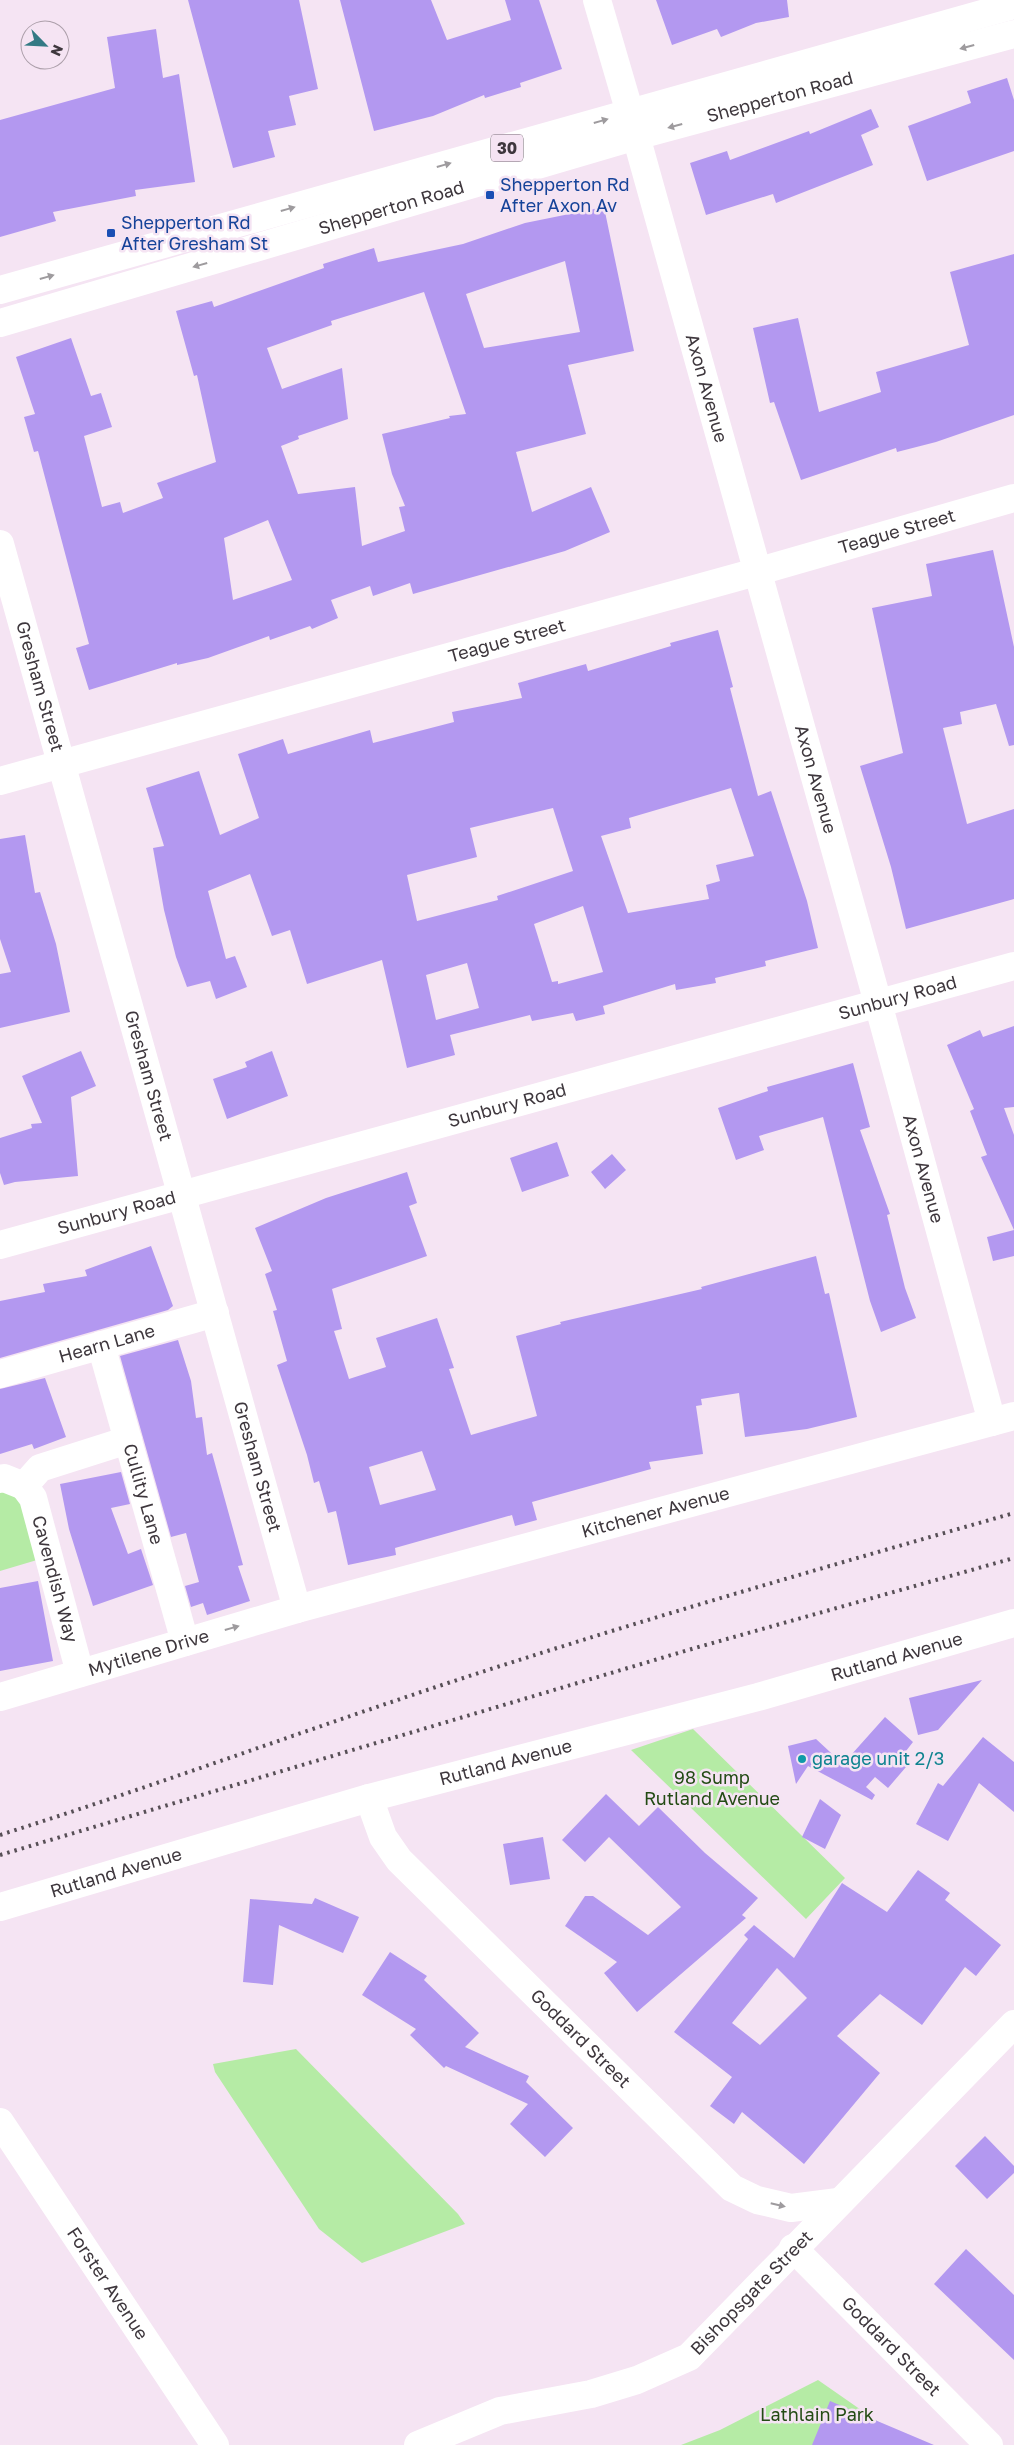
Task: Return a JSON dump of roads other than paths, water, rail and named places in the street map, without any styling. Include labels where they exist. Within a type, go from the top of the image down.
[{"type":"main road","name":"Axon Avenue","points":[[597,0],[878,1003],[1003,1419]]},
{"type":"main road","name":"Shepperton Road","points":[[0,323],[1014,5]]},
{"type":"main road","name":"Shepperton Road","points":[[0,290],[633,125],[1014,34]]},
{"type":"main road","name":"Teague Street","points":[[0,781],[756,572],[1014,498]]},
{"type":"main road","name":"Gresham Street","points":[[0,544],[298,1609]]},
{"type":"main road","name":"Sunbury Road","points":[[0,1245],[1014,966]]},
{"type":"main road","name":"Hearn Lane","points":[[0,1374],[215,1313]]},
{"type":"main road","name":"Cullity Lane","points":[[101,1345],[185,1642]]},
{"type":"main road","name":"Kitchener Avenue","points":[[298,1609],[1003,1419]]},
{"type":"main road","points":[[12,1483],[40,1468],[128,1440]]},
{"type":"main road","name":"Cavendish Way","points":[[12,1483],[33,1498],[80,1673]]},
{"type":"main road","name":"Mytilene Drive","points":[[0,1697],[298,1609]]},
{"type":"main road","name":"Rutland Avenue","points":[[0,1906],[369,1798],[758,1697],[1014,1624]]},
{"type":"main road","name":"Goddard Street","points":[[369,1798],[383,1837],[399,1860],[732,2188],[757,2200],[791,2208],[838,2202]]},
{"type":"main road","name":"Bishopsgate Street","points":[[418,2445],[500,2411],[591,2394],[637,2380],[689,2357],[793,2248],[1014,2024]]},
{"type":"main road","name":"Forster Avenue","points":[[0,2122],[216,2445]]},
{"type":"main road","name":"Goddard Street","points":[[793,2248],[989,2445]]},
{"type":"railway","points":[[0,1835],[521,1659],[731,1595],[1014,1513]]},
{"type":"railway","points":[[0,1855],[695,1648],[1014,1558]]},
{"type":"place","name":"Shepperton Rd After Axon Av","points":[[490,195]]},
{"type":"place","name":"Shepperton Rd After Gresham St","points":[[111,233]]},
{"type":"place","name":"garage unit 2/3","points":[[802,1759]]},
{"type":"park label","name":"98 Sump Rutland Avenue","points":[[712,1788]]},
{"type":"park label","name":"Lathlain Park","points":[[817,2415]]}]
